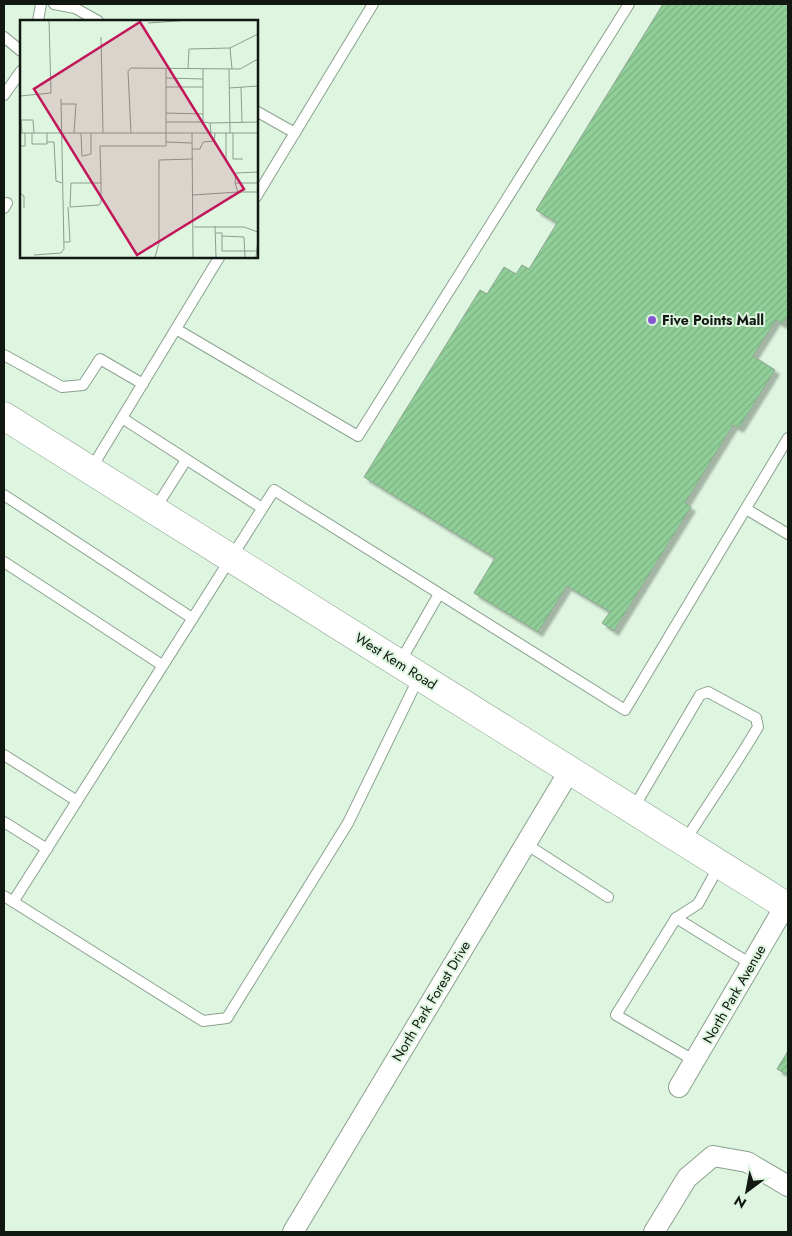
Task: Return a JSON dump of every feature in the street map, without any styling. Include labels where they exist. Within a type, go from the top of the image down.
[{"type":"street","name":"West Kem Road","points":[[4,416],[632,810],[787,904]]},
{"type":"street","name":"North Park Forest Drive","points":[[293,1232],[570,770]]},
{"type":"street","name":"North Park Avenue","points":[[679,1087],[787,904]]},
{"type":"street","points":[[654,1232],[687,1178],[713,1156],[747,1162],[788,1186]]},
{"type":"lane","points":[[38,20],[41,4]]},
{"type":"lane","points":[[54,4],[75,8],[96,20]]},
{"type":"lane","points":[[258,193],[373,4]]},
{"type":"lane","points":[[176,329],[358,436],[629,4]]},
{"type":"lane","points":[[4,37],[20,50]]},
{"type":"lane","points":[[4,95],[20,72]]},
{"type":"lane","points":[[258,112],[295,133]]},
{"type":"lane","points":[[91,470],[219,258]]},
{"type":"lane","points":[[4,355],[62,388],[84,385],[100,360],[142,384]]},
{"type":"lane","points":[[122,418],[262,508]]},
{"type":"lane","points":[[13,902],[274,490],[625,710],[788,438]]},
{"type":"lane","points":[[154,509],[186,460]]},
{"type":"lane","points":[[4,495],[192,618]]},
{"type":"lane","points":[[746,509],[788,534]]},
{"type":"lane","points":[[4,562],[162,665]]},
{"type":"lane","points":[[4,896],[203,1021],[227,1018],[348,823],[439,594]]},
{"type":"lane","points":[[632,810],[700,695],[708,692],[756,718],[758,727],[739,760],[718,788],[685,842]]},
{"type":"lane","points":[[4,755],[77,801]]},
{"type":"lane","points":[[4,822],[47,849]]},
{"type":"lane","points":[[526,844],[608,897]]},
{"type":"lane","points":[[694,1062],[616,1015],[676,918],[698,904],[720,864]]},
{"type":"lane","points":[[676,918],[752,964]]},
{"type":"building","points":[[663,4],[788,4],[788,316],[782,324],[776,320],[753,356],[775,370],[739,428],[733,425],[685,503],[691,507],[614,631],[602,623],[610,612],[567,586],[538,632],[474,593],[495,558],[364,477],[480,290],[487,294],[504,267],[516,274],[522,265],[529,269],[557,223],[536,210]]},
{"type":"building","points":[[788,1051],[788,1075],[777,1069]]},
{"type":"place","name":"Five Points Mall","points":[[652,320]]}]
